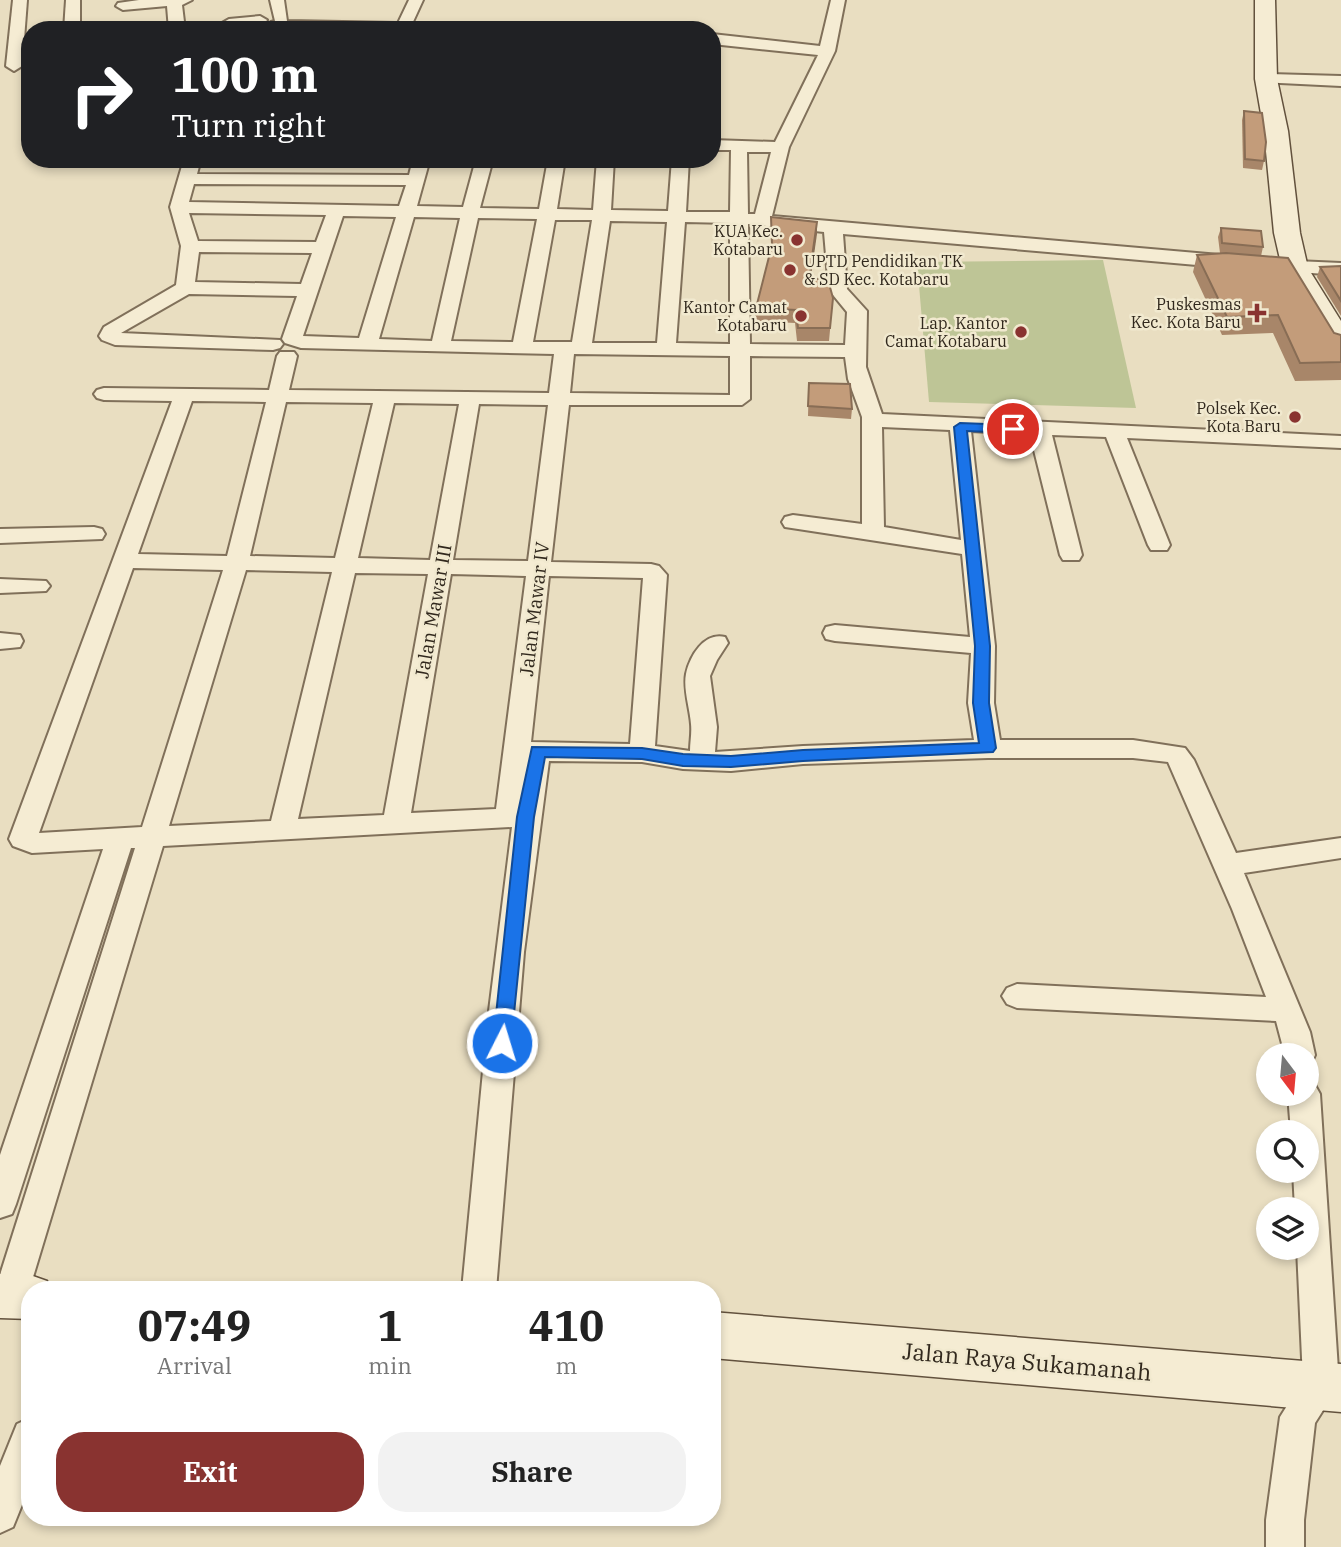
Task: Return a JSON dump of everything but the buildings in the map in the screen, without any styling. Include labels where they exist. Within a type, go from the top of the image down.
[{"type":"street","points":[[15,66],[20,0]]},
{"type":"street","points":[[73,21],[74,0]]},
{"type":"street","points":[[123,8],[178,0],[177,21]]},
{"type":"street","points":[[277,0],[277,21]]},
{"type":"street","points":[[406,21],[416,0]]},
{"type":"street","points":[[762,220],[781,147],[827,51],[838,0]]},
{"type":"street","points":[[1265,0],[1266,79],[1276,131],[1287,233],[1295,268],[1341,343]]},
{"type":"street","points":[[244,21],[260,20]]},
{"type":"street","points":[[0,25],[18,23]]},
{"type":"street","points":[[721,40],[827,51]]},
{"type":"street","points":[[1266,79],[1341,81]]},
{"type":"street","points":[[721,145],[781,147]]},
{"type":"street","points":[[104,394],[735,401],[740,399],[737,146]]},
{"type":"street","points":[[185,288],[190,246],[178,207],[190,168]]},
{"type":"street","points":[[367,345],[404,212],[419,168]]},
{"type":"street","points":[[440,347],[482,168]]},
{"type":"street","points":[[522,348],[555,168]]},
{"type":"street","name":"Jalan Mawar IV","points":[[480,1281],[517,817],[527,751],[539,568],[559,400],[602,214],[605,168]]},
{"type":"street","points":[[666,349],[680,168]]},
{"type":"street","points":[[187,179],[416,180]]},
{"type":"street","points":[[178,207],[739,218],[1295,268],[1341,269]]},
{"type":"street","points":[[13,1297],[237,563],[288,345],[337,211]]},
{"type":"street","points":[[833,228],[838,290],[857,311],[853,351],[859,389],[874,420]]},
{"type":"street","points":[[190,246],[322,248]]},
{"type":"street","points":[[307,290],[185,288],[111,331],[109,336],[115,339],[288,345],[853,351]]},
{"type":"street","points":[[184,395],[23,839],[32,844],[517,817]]},
{"type":"street","points":[[282,829],[385,398]]},
{"type":"street","name":"Jalan Mawar III","points":[[396,823],[470,399]]},
{"type":"street","points":[[873,532],[869,422],[874,420],[960,427],[1341,442]]},
{"type":"street","points":[[960,427],[983,646],[981,703],[988,748]]},
{"type":"street","points":[[1040,430],[1072,555]]},
{"type":"street","points":[[1114,432],[1159,545]]},
{"type":"street","points":[[793,522],[973,549]]},
{"type":"street","points":[[0,536],[94,534]]},
{"type":"street","points":[[125,561],[651,571],[655,575],[642,753]]},
{"type":"street","points":[[0,586],[38,586]]},
{"type":"street","points":[[835,633],[983,646]]},
{"type":"street","points":[[702,761],[703,716],[698,676],[705,658],[716,643]]},
{"type":"street","points":[[527,751],[642,753],[731,762],[803,755],[988,748],[1133,749],[1176,754],[1227,865],[1299,1043]]},
{"type":"street","points":[[0,1204],[121,837]]},
{"type":"street","points":[[1227,865],[1341,848]]},
{"type":"street","points":[[1017,996],[1286,1010]]},
{"type":"street","points":[[1285,1547],[1285,1520],[1298,1417],[1331,1387],[1312,1183]]},
{"type":"street","name":"Jalan Raya Sukamanah","points":[[721,1336],[1331,1387]]},
{"type":"street","points":[[0,1514],[21,1459]]},
{"type":"green space","name":"Lap. Kantor Camat Kotabaru","points":[[1103,260],[1136,408],[929,402],[917,262]]},
{"type":"place","name":"KUA Kec. Kotabaru","points":[[797,240]]},
{"type":"place","name":"UPTD Pendidikan TK & SD Kec. Kotabaru","points":[[790,270]]},
{"type":"place","name":"Puskesmas Kec. Kota Baru","points":[[1257,313]]},
{"type":"place","name":"Kantor Camat Kotabaru","points":[[801,316]]},
{"type":"place","name":"Lap. Kantor Camat Kotabaru","points":[[1021,332]]},
{"type":"place","name":"Polsek Kec. Kota Baru","points":[[1295,417]]},
{"type":"route","points":[[502,1043],[526,817],[538,751],[642,753],[683,760],[731,762],[803,755],[988,748],[981,703],[983,646],[960,427],[1013,429]]}]
